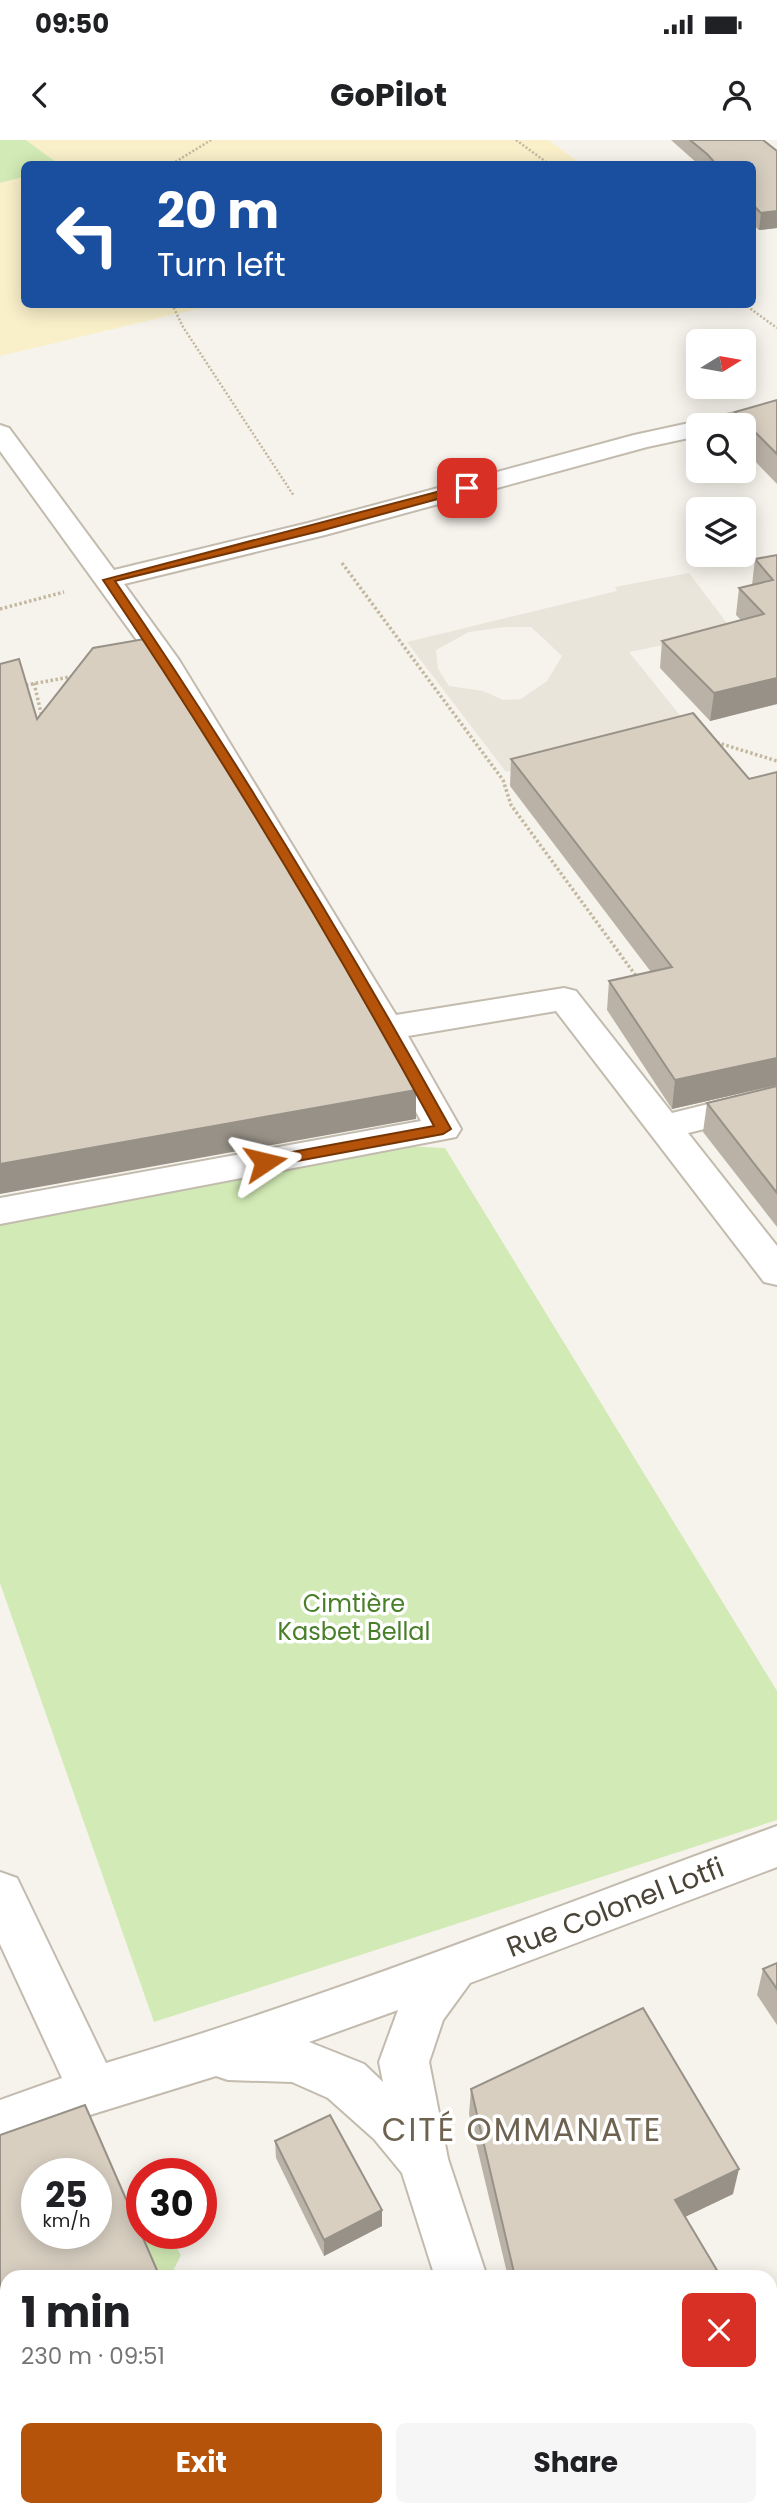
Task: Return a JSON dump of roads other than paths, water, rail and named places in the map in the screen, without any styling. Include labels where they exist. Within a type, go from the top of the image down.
[{"type":"street","points":[[756,415],[777,411]]},
{"type":"street","points":[[108,580],[316,529],[686,431]]},
{"type":"street","points":[[0,433],[165,660],[387,1027],[443,1129],[0,1211]]},
{"type":"street","points":[[387,1027],[564,999],[777,1272]]},
{"type":"street","points":[[665,1127],[777,1099]]},
{"type":"street","name":"Rue Colonel Lotfi","points":[[0,2124],[93,2090],[204,2057],[453,1968],[777,1846]]},
{"type":"street","points":[[0,1893],[93,2090]]},
{"type":"street","name":"Rue Colonel Lotfi","points":[[453,1968],[423,2008],[404,2062],[423,2160],[459,2270]]},
{"type":"street","name":"Rue Colonel Lotfi","points":[[204,2057],[294,2059],[346,2081],[392,2122],[423,2160]]},
{"type":"district","name":"CITÉ OMMANATE","points":[[522,2130]]},
{"type":"park label","name":"Cimtière Kasbet Bellal","points":[[354,1618]]}]
